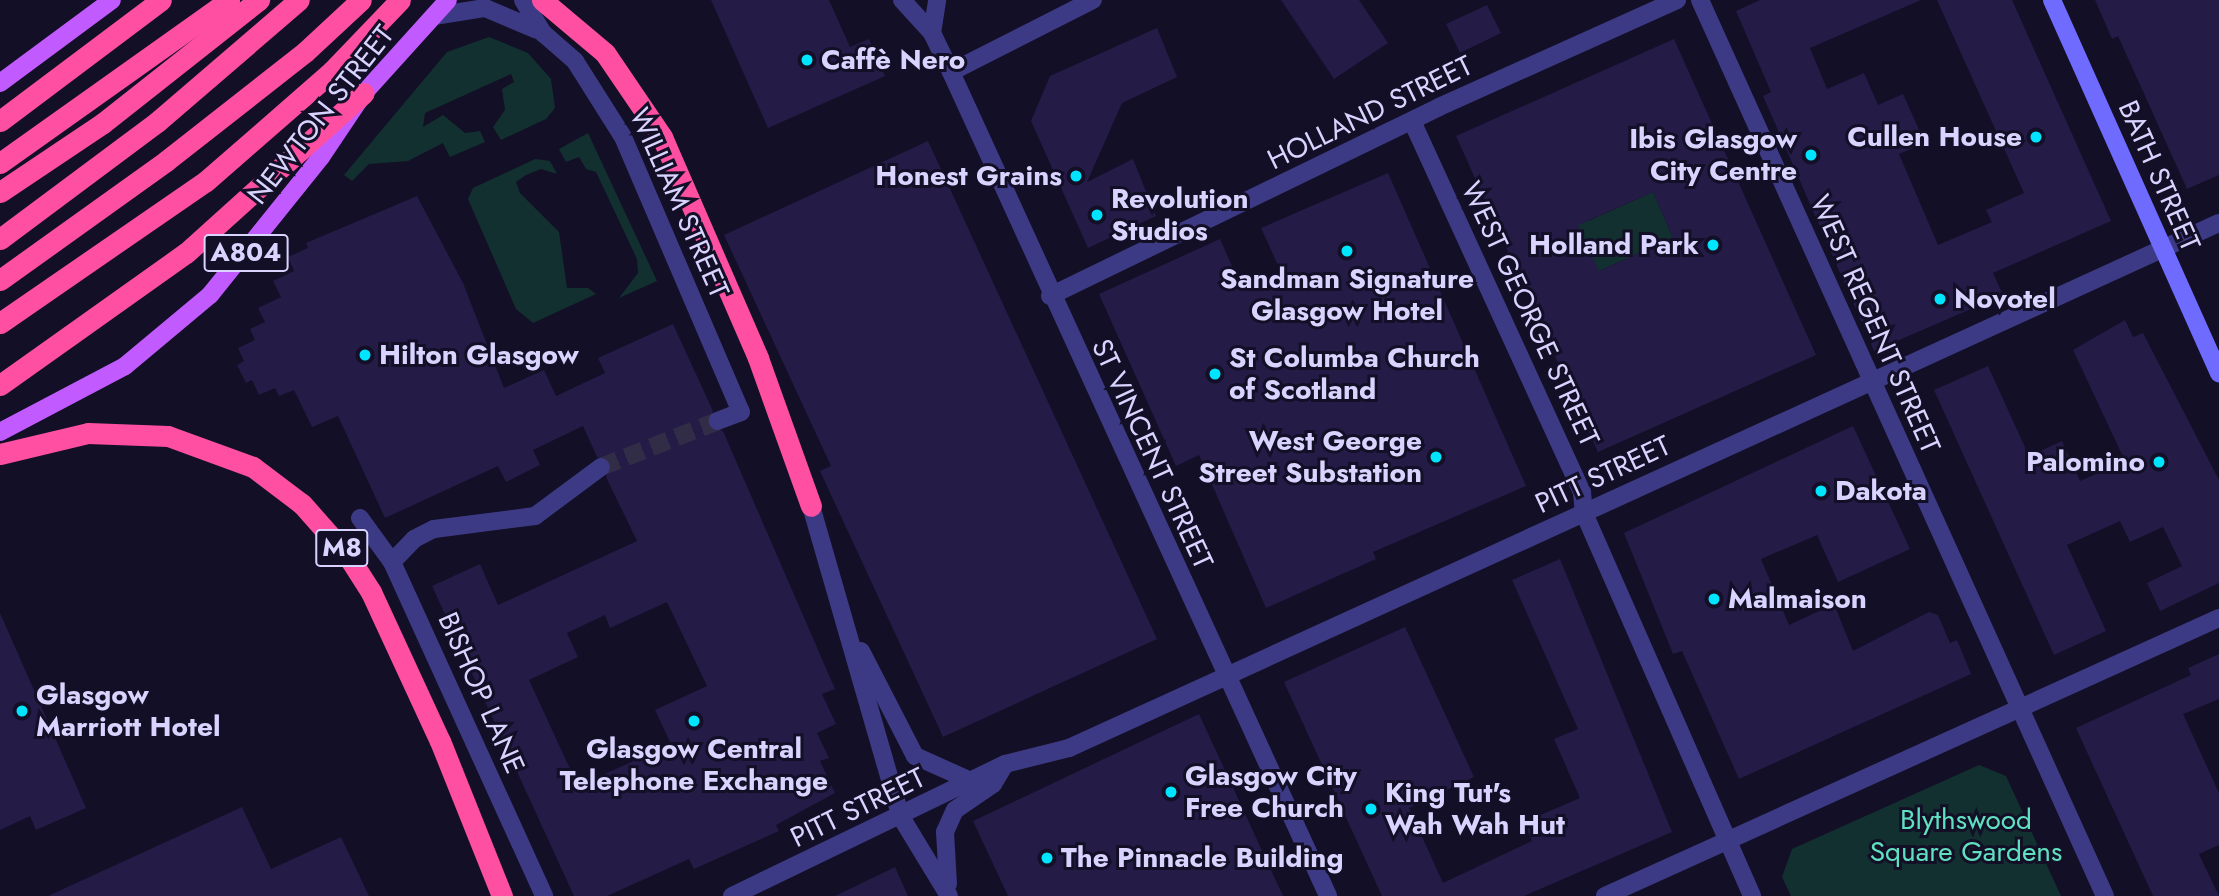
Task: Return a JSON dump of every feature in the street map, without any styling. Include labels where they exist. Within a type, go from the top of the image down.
[{"type":"highway","points":[[0,121],[161,0]]},
{"type":"highway","points":[[0,163],[181,31],[229,0]]},
{"type":"highway","points":[[0,192],[103,123],[260,0]]},
{"type":"highway","points":[[0,239],[157,122],[299,0]]},
{"type":"highway","points":[[0,280],[177,153],[305,52],[362,0]]},
{"type":"highway","points":[[0,323],[206,181],[332,71],[400,0]]},
{"type":"highway","points":[[542,0],[605,53],[662,137],[758,358],[811,506]]},
{"type":"highway","points":[[0,170],[181,31]]},
{"type":"highway","points":[[0,385],[98,320],[250,198],[364,93]]},
{"type":"highway","name":"M8","points":[[0,454],[88,433],[168,436],[253,467],[302,503],[348,556],[371,592],[440,741],[502,896]]},
{"type":"main road","points":[[0,83],[112,0]]},
{"type":"main road","name":"NEWTON STREET","points":[[0,432],[116,372],[210,295],[321,158],[364,93],[448,0]]},
{"type":"street","name":"WILLIAM STREET","points":[[523,0],[543,33],[575,61],[623,137],[741,412],[718,421]]},
{"type":"street","name":"ST VINCENT STREET","points":[[902,0],[932,33],[951,72],[1050,296],[1227,673],[1328,896]]},
{"type":"street","points":[[932,33],[937,0]]},
{"type":"street","points":[[951,72],[1093,0]]},
{"type":"street","name":"HOLLAND STREET","points":[[1050,296],[1412,121],[1677,0]]},
{"type":"street","name":"WEST REGENT STREET","points":[[1700,0],[1871,381],[2022,707],[2105,896]]},
{"type":"street","name":"BATH STREET","points":[[2052,0],[2219,373]]},
{"type":"street","name":"WILLIAM STREET","points":[[435,16],[485,8],[543,33]]},
{"type":"street","name":"WEST GEORGE STREET","points":[[1412,121],[1583,492],[1584,513],[1752,896]]},
{"type":"street","name":"PITT STREET","points":[[732,896],[901,817],[1005,764],[1069,748],[1227,673],[2219,223]]},
{"type":"street","points":[[393,562],[414,539],[434,529],[535,516],[601,467]]},
{"type":"street","points":[[811,506],[901,817],[949,896]]},
{"type":"street","name":"BISHOP LANE","points":[[360,518],[393,562],[544,896]]},
{"type":"street","points":[[840,607],[915,756],[971,781]]},
{"type":"street","points":[[1605,896],[1727,838],[2219,618]]},
{"type":"street","name":"PITT STREET","points":[[949,896],[943,864],[944,832],[955,810],[993,784],[1005,764]]},
{"type":"green space","points":[[489,37],[528,53],[551,79],[555,108],[546,119],[501,140],[493,127],[505,110],[502,89],[514,82],[511,74],[425,113],[423,127],[443,115],[465,133],[480,131],[485,142],[450,157],[443,143],[408,161],[369,164],[352,181],[344,175],[447,52]]},
{"type":"green space","points":[[588,133],[657,281],[619,298],[638,273],[637,259],[596,172],[586,169],[579,157],[566,162],[559,149]]},
{"type":"green space","points":[[535,159],[550,161],[557,174],[541,169],[526,175],[516,182],[520,193],[559,232],[567,288],[588,288],[596,294],[533,323],[516,309],[468,199],[473,188]]},
{"type":"green space","points":[[1653,192],[1673,238],[1599,271],[1555,225],[1588,221]]},
{"type":"green space","name":"Blythswood Square Gardens","points":[[1979,765],[2006,776],[2061,896],[1791,896],[1782,877],[1792,849]]},
{"type":"building","points":[[711,0],[829,0],[850,47],[869,39],[885,76],[768,128]]},
{"type":"building","points":[[1281,0],[1359,0],[1388,43],[1334,79]]},
{"type":"building","points":[[1760,0],[1921,0],[1810,48],[1827,89],[1864,73],[1878,105],[1903,94],[1925,143],[1899,154],[1938,245],[1992,222],[1986,210],[2024,193],[1937,0],[2012,0],[2111,221],[1993,273],[2003,295],[1874,351],[1763,96],[1771,92],[1736,11]]},
{"type":"building","points":[[2095,0],[2219,0],[2219,175],[2187,189],[2118,36],[2112,39]]},
{"type":"building","points":[[1487,5],[1501,33],[1460,53],[1446,24]]},
{"type":"building","points":[[1157,28],[1177,77],[1122,103],[1087,182],[1133,159],[1156,216],[1088,248],[1031,121],[1050,76]]},
{"type":"building","name":"Holland Park","points":[[1674,39],[1816,355],[1598,452],[1456,136]],"holes":[[[1653,192],[1673,238],[1599,271],[1578,225]]]},
{"type":"building","points":[[928,141],[1157,639],[943,737],[820,471],[831,466],[724,235]]},
{"type":"building","points":[[1388,173],[1526,486],[1373,552],[1376,559],[1266,608],[1199,455],[1176,466],[1099,294],[1220,239],[1243,291],[1282,274],[1261,228]]},
{"type":"building","points":[[417,196],[463,283],[504,388],[544,370],[556,396],[605,373],[598,358],[673,324],[713,411],[708,426],[723,431],[835,689],[822,694],[836,724],[817,733],[829,758],[820,761],[835,793],[776,825],[779,831],[694,869],[689,859],[607,896],[574,896],[432,586],[480,564],[498,605],[637,541],[606,477],[610,461],[597,457],[583,426],[533,450],[540,465],[506,482],[498,466],[385,518],[338,416],[312,427],[294,390],[279,396],[275,388],[259,395],[252,380],[246,383],[237,365],[244,361],[238,348],[255,340],[250,329],[265,322],[258,308],[281,297],[273,281],[294,271],[288,257],[308,248],[306,243]],"holes":[[[667,602],[707,686],[655,710],[671,744],[578,786],[529,680],[578,657],[567,633],[605,615],[610,628]]]},
{"type":"building","points":[[2125,320],[2133,337],[2143,333],[2219,480],[2219,583],[2160,611],[2147,583],[2182,566],[2163,527],[2130,542],[2120,521],[2067,545],[2106,631],[2054,655],[1934,390],[1988,366],[2029,456],[2062,441],[2080,481],[2125,461],[2073,350]]},
{"type":"building","points":[[1853,426],[1910,549],[1838,582],[1817,535],[1761,559],[1789,625],[1834,604],[1853,651],[1929,612],[1938,615],[1950,643],[1957,640],[1971,674],[1739,779],[1682,651],[1673,654],[1624,533]]},
{"type":"building","points":[[1560,559],[1672,832],[1524,896],[1382,896],[1284,682],[1405,627],[1474,777],[1409,808],[1443,883],[1532,841],[1524,822],[1580,798],[1554,739],[1578,729],[1512,580]]},
{"type":"building","name":"Glasgow Marriott Hotel","points":[[0,613],[86,808],[36,830],[30,816],[0,830]]},
{"type":"building","points":[[2219,654],[2219,699],[2183,714],[2219,793],[2219,845],[2199,854],[2219,896],[2153,896],[2076,728],[2191,675],[2188,668]]},
{"type":"building","points":[[1199,714],[1283,896],[1008,896],[973,821]]},
{"type":"building","points":[[242,807],[271,869],[341,837],[369,896],[48,896]]},
{"type":"building","points":[[895,867],[908,896],[835,896]]},
{"type":"tunnel","points":[[601,467],[718,421]]},
{"type":"place","name":"Caffè Nero","points":[[807,60]]},
{"type":"place","name":"Cullen House","points":[[2036,137]]},
{"type":"place","name":"Ibis Glasgow City Centre","points":[[1811,155]]},
{"type":"place","name":"Honest Grains","points":[[1076,176]]},
{"type":"place","name":"Revolution Studios","points":[[1097,215]]},
{"type":"place","name":"Holland Park","points":[[1713,245]]},
{"type":"place","name":"Sandman Signature Glasgow Hotel","points":[[1347,251]]},
{"type":"place","name":"Novotel","points":[[1940,299]]},
{"type":"place","name":"Hilton Glasgow","points":[[365,355]]},
{"type":"place","name":"St Columba Church of Scotland","points":[[1215,374]]},
{"type":"place","name":"West George Street Substation","points":[[1436,457]]},
{"type":"place","name":"Palomino","points":[[2159,462]]},
{"type":"place","name":"Dakota","points":[[1821,491]]},
{"type":"place","name":"Malmaison","points":[[1714,599]]},
{"type":"place","name":"Glasgow Marriott Hotel","points":[[22,711]]},
{"type":"place","name":"Glasgow Central Telephone Exchange","points":[[694,721]]},
{"type":"place","name":"Glasgow City Free Church","points":[[1171,792]]},
{"type":"place","name":"King Tut's Wah Wah Hut","points":[[1371,809]]},
{"type":"place","name":"The Pinnacle Building","points":[[1047,858]]}]
